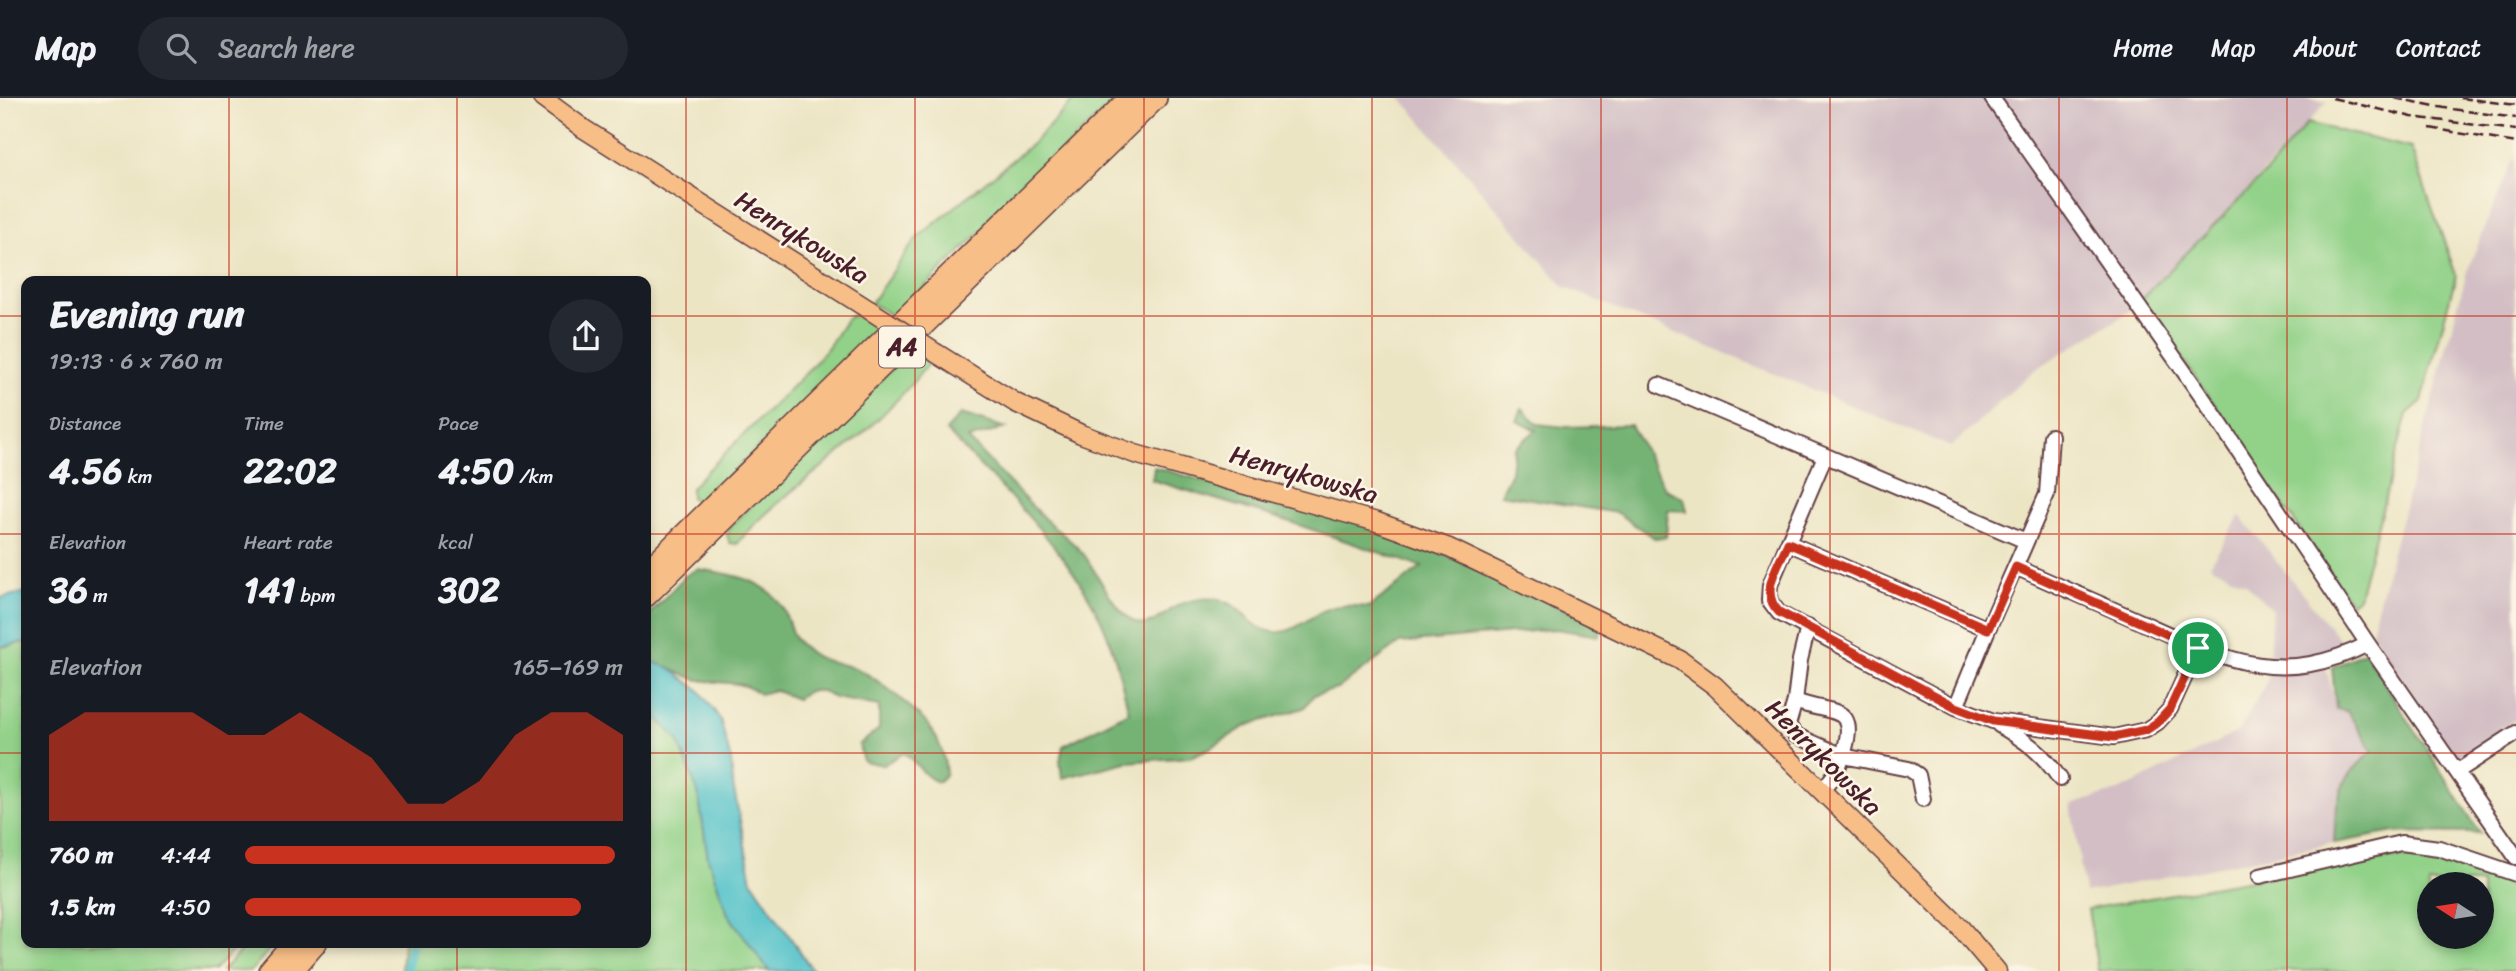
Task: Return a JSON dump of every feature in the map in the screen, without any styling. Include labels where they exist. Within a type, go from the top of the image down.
[{"type":"highway","name":"A4","points":[[651,567],[1130,98]]},
{"type":"highway","name":"A4","points":[[651,591],[1156,98]]},
{"type":"highway","points":[[269,971],[302,948]]},
{"type":"highway","points":[[292,971],[304,948]]},
{"type":"main road","name":"Henrykowska","points":[[542,98],[594,136],[1016,403],[1081,434],[1135,454],[1377,522],[1437,544],[1680,660],[1715,686],[1958,925],[1997,971]]},
{"type":"street","points":[[1992,98],[2216,417],[2368,645],[2516,857]]},
{"type":"street","points":[[1659,385],[2026,541]]},
{"type":"street","points":[[1956,707],[2048,495],[2051,436]]},
{"type":"street","points":[[1825,456],[1770,585],[1769,600],[1779,612],[1956,707],[1993,721],[2027,741],[2046,758],[2060,779]]},
{"type":"street","points":[[1788,543],[1988,629]]},
{"type":"street","points":[[2016,567],[2198,648],[2240,663],[2296,667],[2346,655],[2368,645]]},
{"type":"street","points":[[1808,627],[1800,660],[1796,701],[1788,720],[1791,730],[1810,743],[1843,756],[1909,769],[1918,775],[1923,799]]},
{"type":"street","points":[[1993,721],[2114,737],[2146,730],[2170,709],[2198,648]]},
{"type":"street","points":[[1796,701],[1842,714],[1848,720],[1849,738],[1843,756],[1835,774],[1822,791]]},
{"type":"street","points":[[2458,771],[2516,733]]},
{"type":"street","points":[[2260,876],[2400,843],[2439,848],[2516,874]]},
{"type":"shaded area","points":[[1401,98],[2300,98],[2327,102],[2229,210],[2126,314],[2033,371],[1951,447],[1564,287]]},
{"type":"shaded area","points":[[2514,157],[2516,719],[2455,759],[2371,631],[2467,271]]},
{"type":"shaded area","points":[[2240,515],[2346,648],[2323,656],[2336,708],[2346,711],[2373,751],[2356,766],[2337,795],[2334,843],[2085,893],[2071,805],[2121,790],[2239,731],[2268,679],[2272,610],[2246,583],[2210,565]]},
{"type":"green space","points":[[1076,98],[1117,98],[894,317],[871,303],[916,239],[1033,143]]},
{"type":"green space","points":[[2307,123],[2411,148],[2456,275],[2422,401],[2407,414],[2359,597],[2351,603],[2141,299],[2267,172]]},
{"type":"green space","points":[[858,313],[881,328],[705,500],[699,502],[691,498],[691,488],[700,478],[808,371],[847,318]]},
{"type":"green space","points":[[913,348],[932,359],[899,398],[862,434],[766,514],[737,544],[730,543],[727,535],[732,525]]},
{"type":"green space","points":[[1522,408],[1537,424],[1565,427],[1631,425],[1665,489],[1684,498],[1687,511],[1668,510],[1666,537],[1654,538],[1617,513],[1500,494],[1511,472],[1514,449],[1536,430],[1517,421]]},
{"type":"green space","points":[[961,414],[1006,428],[968,439],[1036,510],[1081,551],[1117,606],[1134,621],[1142,624],[1156,620],[1184,603],[1210,599],[1229,603],[1265,630],[1281,632],[1332,607],[1369,607],[1422,567],[1281,519],[1152,480],[1154,467],[1406,537],[1604,627],[1598,636],[1556,629],[1400,643],[1337,689],[1314,695],[1304,708],[1248,725],[1190,757],[1126,762],[1062,778],[1060,761],[1063,746],[1129,712],[1112,647],[1096,610],[1065,561],[1027,515],[946,431]]},
{"type":"green space","points":[[697,569],[735,576],[768,591],[784,611],[793,635],[804,648],[822,659],[865,673],[897,696],[925,722],[942,751],[946,774],[938,782],[932,779],[904,753],[883,765],[863,761],[859,745],[879,729],[879,706],[835,698],[822,691],[808,691],[797,699],[774,690],[760,694],[743,685],[692,678],[651,662],[651,613],[685,576]]},
{"type":"green space","points":[[21,643],[21,948],[235,948],[214,971],[0,971],[0,647]]},
{"type":"green space","points":[[2365,652],[2480,833],[2394,832],[2334,843],[2340,792],[2351,772],[2373,751],[2347,711],[2336,709],[2332,667]]},
{"type":"green space","points":[[651,711],[678,740],[698,792],[708,858],[728,914],[769,971],[401,971],[403,948],[651,948]]},
{"type":"green space","points":[[2438,853],[2486,872],[2417,872],[2417,949],[2494,949],[2494,875],[2516,884],[2516,971],[2098,971],[2088,909],[2335,865]]},
{"type":"green space","points":[[243,948],[271,948],[251,971],[222,971]]},
{"type":"water","points":[[21,593],[21,643],[0,647],[0,598]]},
{"type":"water","points":[[651,662],[668,667],[699,690],[720,719],[731,760],[733,785],[752,881],[813,971],[769,971],[728,914],[708,858],[698,792],[678,740],[651,711]]},
{"type":"waterway","points":[[406,971],[411,948]]},
{"type":"railway","points":[[2332,98],[2412,117],[2516,130]]},
{"type":"railway","points":[[2394,98],[2516,118]]},
{"type":"railway","points":[[2460,98],[2516,105]]},
{"type":"railway","points":[[2430,128],[2516,143]]},
{"type":"route","points":[[1788,543],[1988,629],[2016,567],[2198,648],[2170,709],[2146,730],[2114,737],[2032,727],[1993,721],[1956,707],[1779,612],[1772,606],[1768,594],[1788,543]]}]
